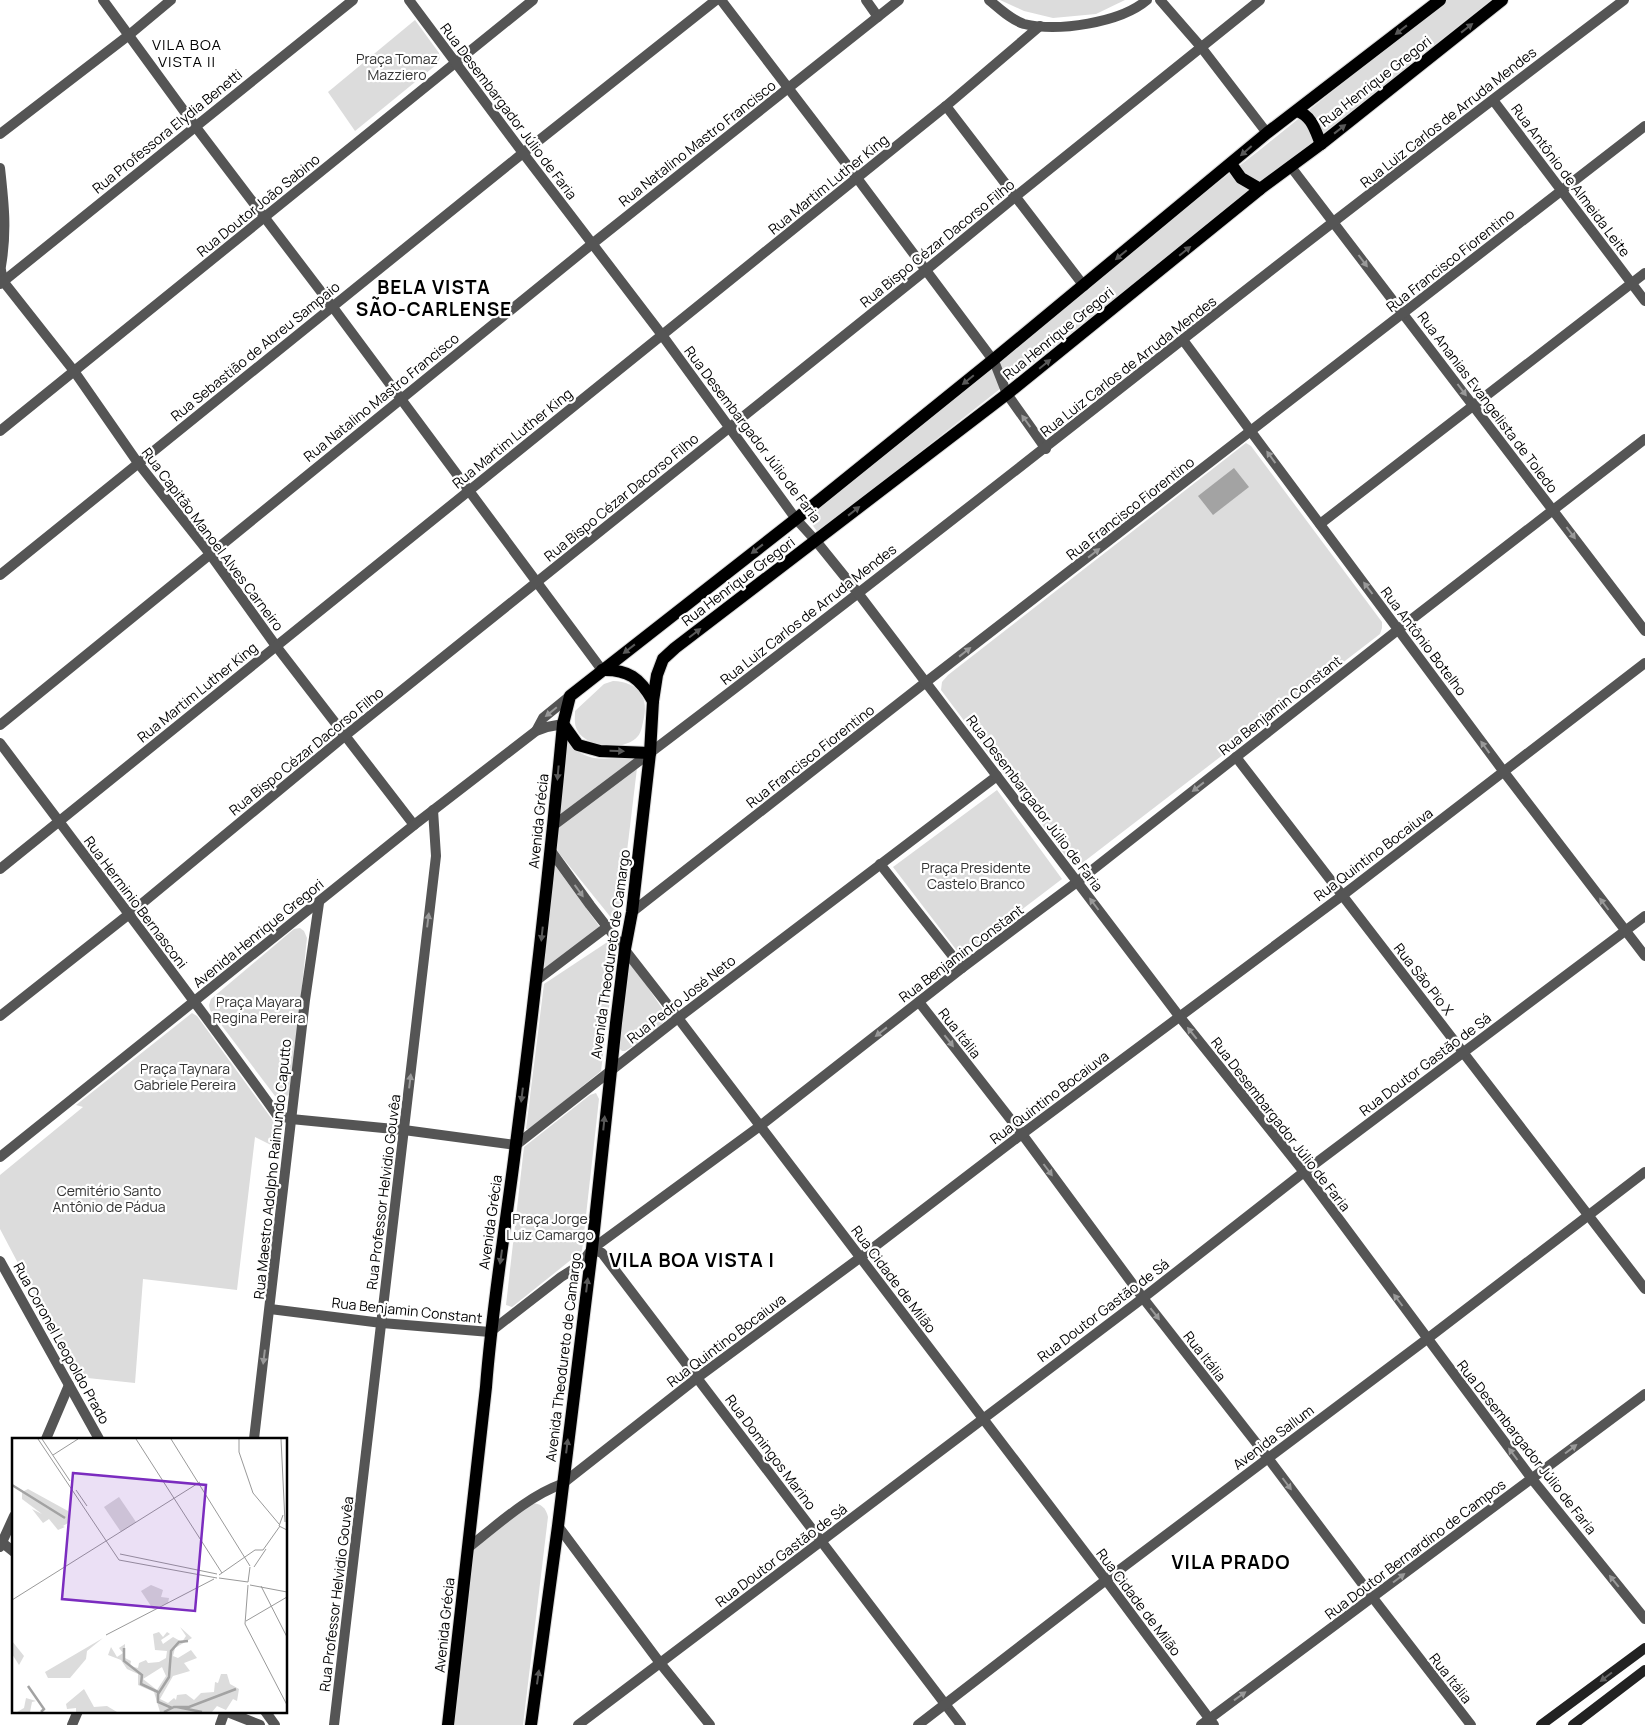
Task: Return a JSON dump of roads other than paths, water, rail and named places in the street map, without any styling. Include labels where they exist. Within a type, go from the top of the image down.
[{"type":"main road","name":"Rua Henrique Gregori","points":[[602,670],[796,519],[993,360],[1267,133],[1440,0]]},
{"type":"main road","name":"Rua Henrique Gregori","points":[[653,701],[657,675],[664,659],[683,642],[1007,394],[1260,189],[1321,144],[1502,0]]},
{"type":"main road","points":[[1297,110],[1304,113],[1310,119],[1321,144]]},
{"type":"main road","points":[[1231,164],[1241,178],[1260,189]]},
{"type":"main road","points":[[616,669],[630,674],[641,682],[653,701],[650,753],[600,751],[578,745],[563,724],[570,696],[602,670],[616,669]]},
{"type":"main road","name":"Avenida Grécia","points":[[448,1725],[486,1387],[490,1332],[516,1146],[536,980],[554,825],[563,724]]},
{"type":"main road","name":"Avenida Theodureto de Camargo","points":[[531,1725],[592,1249],[610,1072],[625,949],[632,912],[650,753]]},
{"type":"main road","points":[[1541,1725],[1645,1648]]},
{"type":"main road","points":[[1573,1725],[1645,1670]]},
{"type":"street","points":[[103,0],[195,126],[470,490],[602,670]]},
{"type":"street","points":[[0,134],[129,35],[171,0]]},
{"type":"street","name":"Rua Professora Elydia Benetti","points":[[2,282],[353,0]]},
{"type":"street","name":"Rua Desembargador Júlio de Faria","points":[[409,0],[662,335],[796,519],[858,593],[1179,1016],[1304,1172],[1532,1479],[1645,1619]]},
{"type":"street","name":"Rua Doutor João Sabino","points":[[0,431],[533,0]]},
{"type":"street","name":"Rua Sebastião de Abreu Sampaio","points":[[0,575],[332,306],[716,0]]},
{"type":"street","points":[[721,0],[993,360],[1007,394],[1046,448]]},
{"type":"street","points":[[866,0],[878,16]]},
{"type":"street","name":"Rua Natalino Mastro Francisco","points":[[0,726],[400,399],[899,0]]},
{"type":"street","points":[[989,0],[1005,13],[1023,23],[1040,26],[1098,23],[1120,16],[1147,0]]},
{"type":"street","points":[[1160,0],[1201,48],[1267,133]]},
{"type":"street","name":"Rua Bispo Cézar Dacorso Filho","points":[[0,1016],[128,915],[346,735],[1260,0]]},
{"type":"street","name":"Rua Luiz Carlos de Arruda Mendes","points":[[554,825],[858,593],[1334,222],[1624,0]]},
{"type":"street","name":"Rua Martim Luther King","points":[[0,869],[946,106],[1040,26]]},
{"type":"street","name":"Rua Antônio de Almeida Leite","points":[[1493,100],[1645,300]]},
{"type":"street","points":[[946,106],[1084,286]]},
{"type":"street","name":"Rua Francisco Fiorentino","points":[[632,912],[1645,126]]},
{"type":"street","name":"Rua Ananias Evangelista de Toledo","points":[[1291,166],[1645,631]]},
{"type":"street","points":[[0,168],[4,202],[5,241],[0,266],[2,282]]},
{"type":"street","points":[[1320,524],[1645,273]]},
{"type":"street","name":"Rua Capitão Manoel Alves Carneiro","points":[[2,282],[74,371],[138,463],[210,554],[276,646],[414,824]]},
{"type":"street","name":"Rua Antônio Botelho","points":[[1182,340],[1504,772],[1645,956]]},
{"type":"street","name":"Rua Benjamin Constant","points":[[270,1309],[382,1323],[490,1332],[561,1277],[580,1265],[592,1249],[760,1126],[962,968],[1077,882],[1645,438]]},
{"type":"street","name":"Rua Quintino Bocaiuva","points":[[468,1548],[550,1488],[562,1484],[697,1378],[1342,895],[1645,663]]},
{"type":"street","points":[[536,732],[543,718],[570,696]]},
{"type":"street","points":[[536,732],[546,727],[563,724]]},
{"type":"street","name":"Avenida Henrique Gregori","points":[[0,1158],[414,824],[536,732]]},
{"type":"street","name":"Rua Herminio Bernasconi","points":[[0,743],[194,1001],[277,1115],[290,1119]]},
{"type":"street","name":"Rua São Pio X","points":[[1236,757],[1645,1289]]},
{"type":"street","name":"Rua Pedro José Neto","points":[[516,1146],[678,1018],[997,776]]},
{"type":"street","name":"Rua Professor Helvidio Gouvêa","points":[[334,1725],[436,856],[433,810]]},
{"type":"street","name":"Rua Cidade de Milão","points":[[551,851],[1106,1580],[1208,1723]]},
{"type":"street","points":[[880,864],[962,968]]},
{"type":"street","name":"Rua Maestro Adolpho Raimundo Caputto","points":[[254,1438],[290,1119],[318,903]]},
{"type":"street","name":"Rua Doutor Gastão de Sá","points":[[578,1725],[1143,1298],[1304,1172],[1645,916]]},
{"type":"street","points":[[536,980],[607,927]]},
{"type":"street","name":"Rua Itália","points":[[919,1002],[1022,1134],[1143,1298],[1268,1458],[1372,1598],[1471,1725]]},
{"type":"street","points":[[290,1119],[404,1130],[516,1146]]},
{"type":"street","name":"Avenida Sallum","points":[[918,1725],[1106,1580],[1427,1339],[1645,1172]]},
{"type":"street","name":"Rua Domingos Marino","points":[[592,1249],[602,1253],[961,1725]]},
{"type":"street","name":"Rua Coronel Leopoldo Prado","points":[[0,1261],[99,1438]]},
{"type":"street","points":[[46,1438],[69,1385]]},
{"type":"street","name":"Rua Doutor Bernardino de Campos","points":[[1208,1723],[1645,1394]]},
{"type":"street","points":[[12,1520],[1,1544],[12,1551]]},
{"type":"street","points":[[558,1526],[660,1663],[710,1725]]},
{"type":"street","points":[[72,1725],[78,1712]]},
{"type":"street","points":[[220,1725],[225,1712]]},
{"type":"street","points":[[228,1712],[260,1725]]},
{"type":"street","points":[[265,1712],[275,1725]]},
{"type":"district","name":"VILA BOA VISTA II","points":[[187,52]]},
{"type":"district","name":"BELA VISTA SÃO-CARLENSE","points":[[434,298]]},
{"type":"district","name":"VILA BOA VISTA I","points":[[692,1260]]},
{"type":"district","name":"VILA PRADO","points":[[1231,1562]]},
{"type":"park label","name":"Praça Tomaz Mazziero","points":[[397,66]]},
{"type":"park label","name":"Praça Presidente Castelo Branco","points":[[976,876]]},
{"type":"park label","name":"Praça Mayara Regina Pereira","points":[[259,1010]]},
{"type":"park label","name":"Praça Taynara Gabriele Pereira","points":[[185,1076]]},
{"type":"park label","name":"Cemitério Santo Antônio de Pádua","points":[[109,1198]]},
{"type":"park label","name":"Praça Jorge Luiz Camargo","points":[[550,1226]]}]
